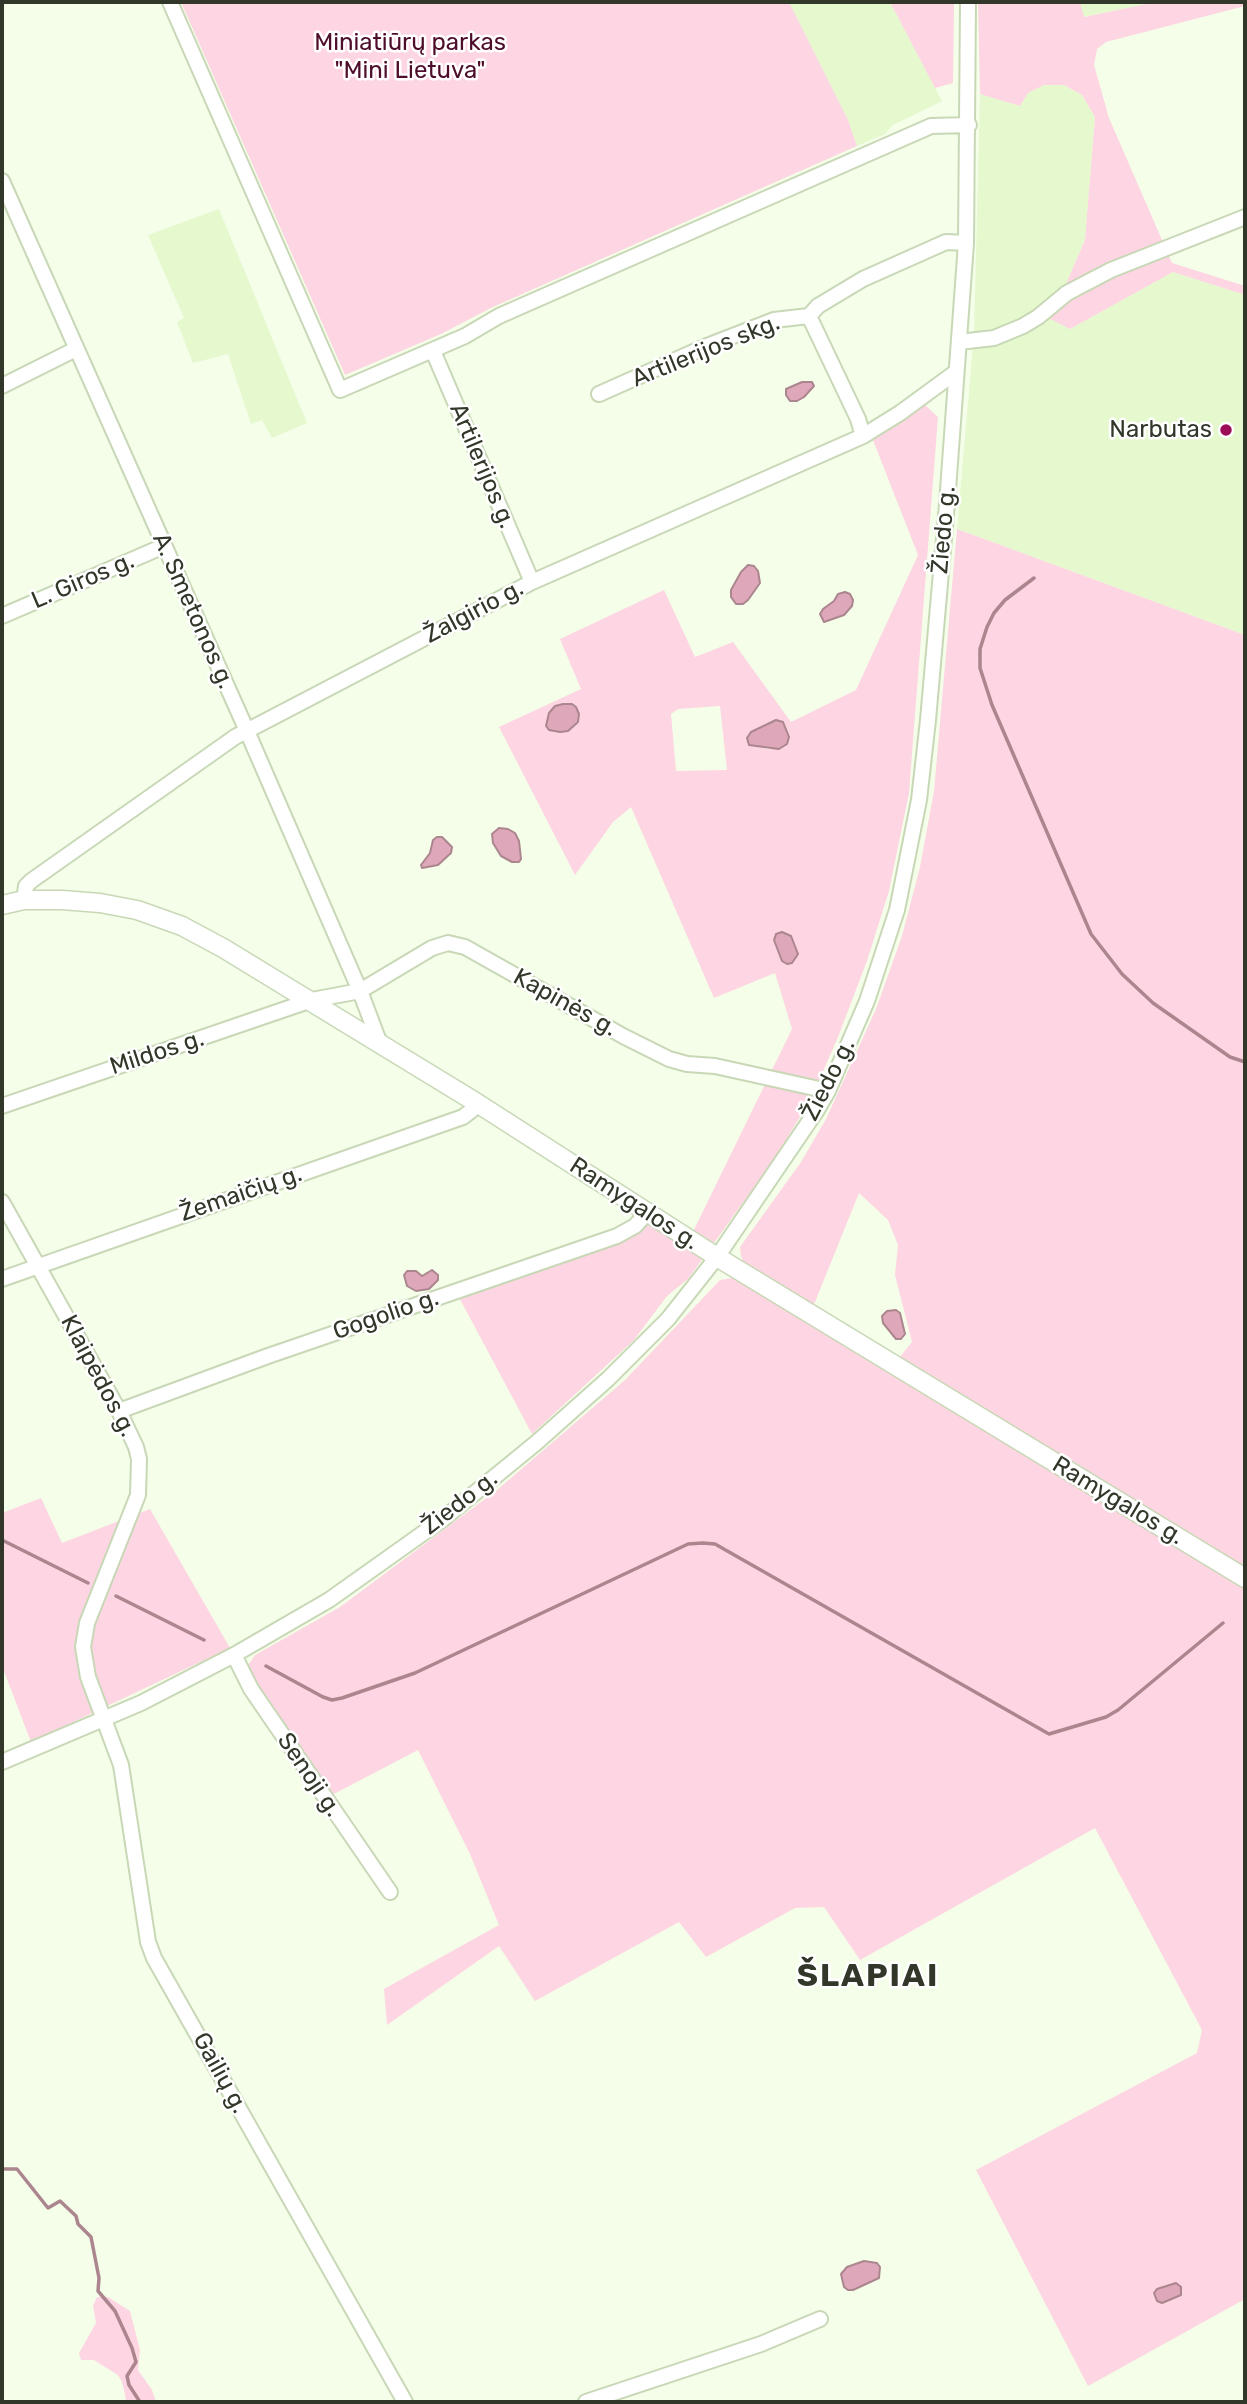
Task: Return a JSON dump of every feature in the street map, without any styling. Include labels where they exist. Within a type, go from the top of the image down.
[{"type":"main road","name":"Ramygalos g.","points":[[2,905],[24,900],[100,903],[137,909],[182,926],[312,1000],[717,1257],[1245,1578]]},
{"type":"street","points":[[170,2],[340,390],[433,351],[499,316],[931,126],[969,125]]},
{"type":"street","name":"Žiedo g.","points":[[2,1762],[104,1720],[234,1655],[329,1600],[443,1519],[608,1379],[668,1319],[717,1257],[828,1091],[867,1001],[897,910],[915,826],[930,707],[966,243],[968,2]]},
{"type":"street","name":"A. Smetonos g.","points":[[2,181],[247,731],[360,990],[380,1044]]},
{"type":"street","points":[[959,342],[994,338],[1023,326],[1067,293],[1111,270],[1245,217]]},
{"type":"street","points":[[809,316],[818,306],[863,279],[946,242],[966,243]]},
{"type":"street","name":"Artilerijos skg.","points":[[599,394],[707,346],[774,320],[809,316],[858,419],[863,436]]},
{"type":"street","points":[[2,386],[76,349]]},
{"type":"street","name":"Artilerijos g.","points":[[433,351],[532,582]]},
{"type":"street","name":"Žalgirio g.","points":[[24,900],[26,886],[31,881],[247,731],[532,582],[863,436],[956,372]]},
{"type":"street","name":"L. Giros g.","points":[[2,616],[164,546]]},
{"type":"street","name":"Kapinės g.","points":[[312,1000],[360,990],[432,948],[448,943],[465,947],[669,1059],[687,1064],[715,1066],[828,1091]]},
{"type":"street","name":"Mildos g.","points":[[2,1106],[312,1000]]},
{"type":"street","name":"Žemaičių g.","points":[[2,1279],[463,1117],[477,1103]]},
{"type":"street","name":"Klaipėdos g.","points":[[2,1202],[119,1411],[136,1447],[139,1460],[138,1495],[84,1636],[88,1677],[104,1720]]},
{"type":"street","name":"Gogolio g.","points":[[119,1411],[268,1356],[617,1236],[635,1226],[647,1213]]},
{"type":"street","name":"Senoji g.","points":[[234,1655],[251,1689],[390,1892]]},
{"type":"street","name":"Gailių g.","points":[[104,1720],[121,1765],[145,1928],[154,1958],[405,2402]]},
{"type":"street","points":[[586,2402],[761,2344],[820,2319]]},
{"type":"shaded area","points":[[789,2],[890,2],[942,101],[893,125],[885,134],[857,146],[848,120]]},
{"type":"shaded area","points":[[1080,2],[1156,2],[1083,17]]},
{"type":"shaded area","points":[[1044,85],[1064,85],[1082,95],[1095,117],[1085,240],[1062,293],[1070,329],[1173,272],[1245,295],[1245,635],[957,529],[974,335],[980,94],[1020,106],[1028,93]]},
{"type":"shaded area","points":[[219,209],[307,423],[272,438],[262,420],[251,424],[228,354],[193,363],[177,322],[184,318],[148,235]]},
{"type":"shaded area","points":[[802,382],[812,382],[814,386],[804,397],[790,401],[786,389]]},
{"type":"shaded area","points":[[748,565],[754,566],[758,571],[760,583],[748,600],[743,604],[736,604],[731,597],[731,590]]},
{"type":"shaded area","points":[[838,594],[850,594],[853,600],[852,606],[844,615],[824,622],[820,614],[823,609],[834,601]]},
{"type":"shaded area","points":[[563,704],[576,707],[578,722],[568,731],[549,730],[546,726],[549,713],[555,706]]},
{"type":"shaded area","points":[[776,720],[783,722],[789,737],[787,744],[779,749],[749,745],[747,738],[751,732]]},
{"type":"shaded area","points":[[499,828],[515,833],[519,841],[519,862],[512,862],[501,856],[493,843],[492,834]]},
{"type":"shaded area","points":[[442,837],[452,847],[451,853],[438,865],[422,868],[433,840]]},
{"type":"shaded area","points":[[782,932],[791,936],[798,954],[792,963],[782,961],[774,940],[776,934]]},
{"type":"shaded area","points":[[432,1270],[438,1275],[438,1280],[429,1289],[416,1291],[407,1286],[404,1275],[407,1271],[416,1271],[422,1276]]},
{"type":"shaded area","points":[[896,1310],[900,1313],[905,1334],[901,1339],[896,1339],[883,1323],[882,1316],[887,1311]]},
{"type":"shaded area","points":[[864,2261],[877,2263],[880,2267],[879,2278],[848,2290],[844,2287],[841,2274],[847,2267]]},
{"type":"shaded area","points":[[1176,2283],[1181,2287],[1181,2295],[1162,2303],[1157,2301],[1154,2293],[1157,2289]]},
{"type":"green space","name":"Miniatiūrų parkas \"Mini Lietuva\"","points":[[181,2],[789,2],[848,120],[857,146],[345,375]]},
{"type":"green space","points":[[890,2],[954,2],[953,83],[935,88]]},
{"type":"green space","points":[[978,2],[1080,2],[1084,17],[1156,2],[1245,2],[1245,6],[1106,42],[1097,49],[1094,65],[1109,118],[1172,263],[1245,286],[1245,295],[1173,272],[1070,329],[1037,312],[1062,293],[1085,240],[1095,117],[1082,95],[1064,85],[1044,85],[1028,93],[1020,106],[980,94]]},
{"type":"green space","points":[[925,405],[938,417],[909,793],[889,891],[867,961],[811,1099],[773,1161],[688,1279],[667,1296],[634,1340],[532,1434],[454,1288],[616,1232],[637,1218],[686,1246],[792,1029],[775,973],[714,998],[631,807],[613,822],[575,875],[499,727],[581,689],[560,639],[664,590],[695,657],[733,642],[791,722],[856,690],[918,555],[873,440]],"holes":[[[720,706],[727,770],[676,771],[671,714],[678,709]],[[776,720],[779,749],[766,749],[751,732]]]},
{"type":"green space","points":[[957,529],[1245,635],[1245,1570],[899,1358],[912,1342],[895,1275],[898,1245],[888,1220],[859,1193],[813,1307],[753,1270],[744,1263],[741,1256],[740,1247],[801,1162],[826,1119],[876,1009],[902,936],[920,867],[934,791]]},
{"type":"green space","points":[[732,1278],[743,1282],[1245,1588],[1245,2299],[1088,2386],[976,2170],[1197,2053],[1202,2030],[1095,1828],[860,1960],[824,1907],[795,1908],[706,1957],[679,1922],[535,2001],[499,1946],[387,2025],[384,1989],[499,1925],[470,1854],[418,1750],[332,1795],[318,1785],[246,1668],[255,1655],[340,1607],[497,1490],[625,1380],[720,1280]]},
{"type":"green space","points":[[41,1498],[62,1543],[150,1509],[230,1648],[31,1742],[2,1666],[2,1513]]},
{"type":"green space","points":[[97,2297],[108,2297],[130,2311],[140,2350],[138,2370],[152,2390],[156,2402],[122,2402],[126,2399],[118,2375],[94,2360],[81,2360],[79,2353],[96,2323],[93,2306]]},
{"type":"waterway","points":[[1034,578],[1005,600],[994,613],[980,649],[980,668],[992,705],[1091,934],[1122,974],[1153,1003],[1230,1057],[1245,1062]]},
{"type":"waterway","points":[[2,1540],[88,1583]]},
{"type":"waterway","points":[[266,1666],[323,1697],[332,1700],[342,1698],[415,1673],[688,1544],[703,1543],[715,1544],[1049,1734],[1106,1717],[1118,1710],[1223,1623]]},
{"type":"waterway","points":[[116,1596],[204,1640]]},
{"type":"waterway","points":[[2,2169],[17,2169],[48,2208],[60,2201],[76,2216],[78,2224],[91,2237],[99,2278],[98,2291],[115,2311],[132,2348],[136,2362],[127,2376],[129,2385],[140,2402]]},
{"type":"place","name":"Narbutas","points":[[1226,430]]},
{"type":"district","name":"ŠLAPIAI","points":[[868,1977]]}]
